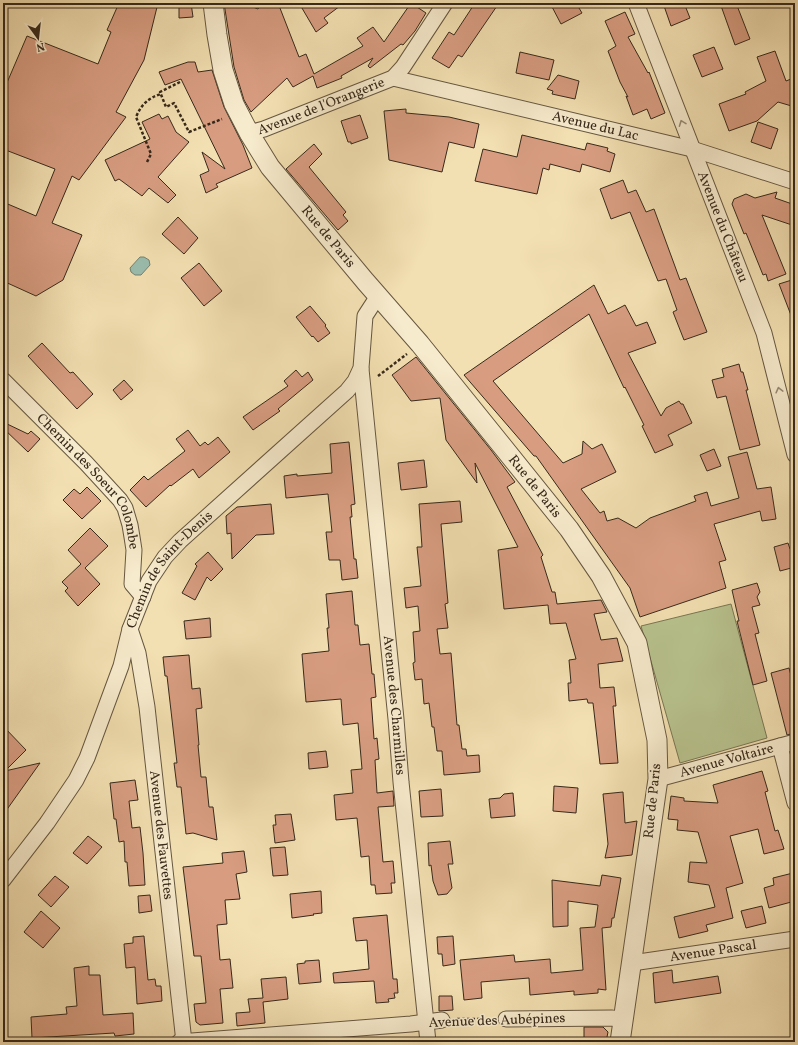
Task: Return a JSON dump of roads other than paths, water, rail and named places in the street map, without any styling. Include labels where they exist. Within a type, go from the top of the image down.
[{"type":"street","name":"Rue de Paris","points":[[213,3],[223,70],[234,104],[249,133],[270,167],[420,344],[569,529],[602,576],[637,643],[657,740],[658,779],[620,1042]]},
{"type":"street","points":[[393,78],[403,67],[445,3]]},
{"type":"street","name":"Avenue du Château","points":[[636,3],[764,333],[795,455]]},
{"type":"street","name":"Avenue de l'Orangerie","points":[[249,133],[264,129],[393,78]]},
{"type":"street","name":"Avenue du Lac","points":[[393,78],[692,149],[795,182]]},
{"type":"street","name":"Chemin de Saint-Denis","points":[[3,880],[47,823],[76,780],[87,758],[121,666],[130,629],[149,581],[165,557],[180,540],[347,391],[355,381],[361,368],[365,316],[378,296]]},
{"type":"street","name":"Avenue des Charmilles","points":[[361,368],[401,782],[434,1021],[428,1042]]},
{"type":"street","name":"Chemin des Soeur Colombe","points":[[3,380],[86,463],[120,500],[125,508],[130,524],[134,550],[132,584],[143,597]]},
{"type":"street","name":"Avenue des Fauvettes","points":[[130,629],[138,653],[147,707],[184,1042]]},
{"type":"street","name":"Avenue Voltaire","points":[[658,779],[795,742]]},
{"type":"street","points":[[780,746],[795,803]]},
{"type":"street","name":"Avenue Pascal","points":[[632,963],[795,939]]},
{"type":"street","name":"Avenue des Aubépines","points":[[506,1019],[612,1018],[624,1020]]},
{"type":"street","name":"Avenue des Aubépines","points":[[179,1042],[434,1021]]}]
